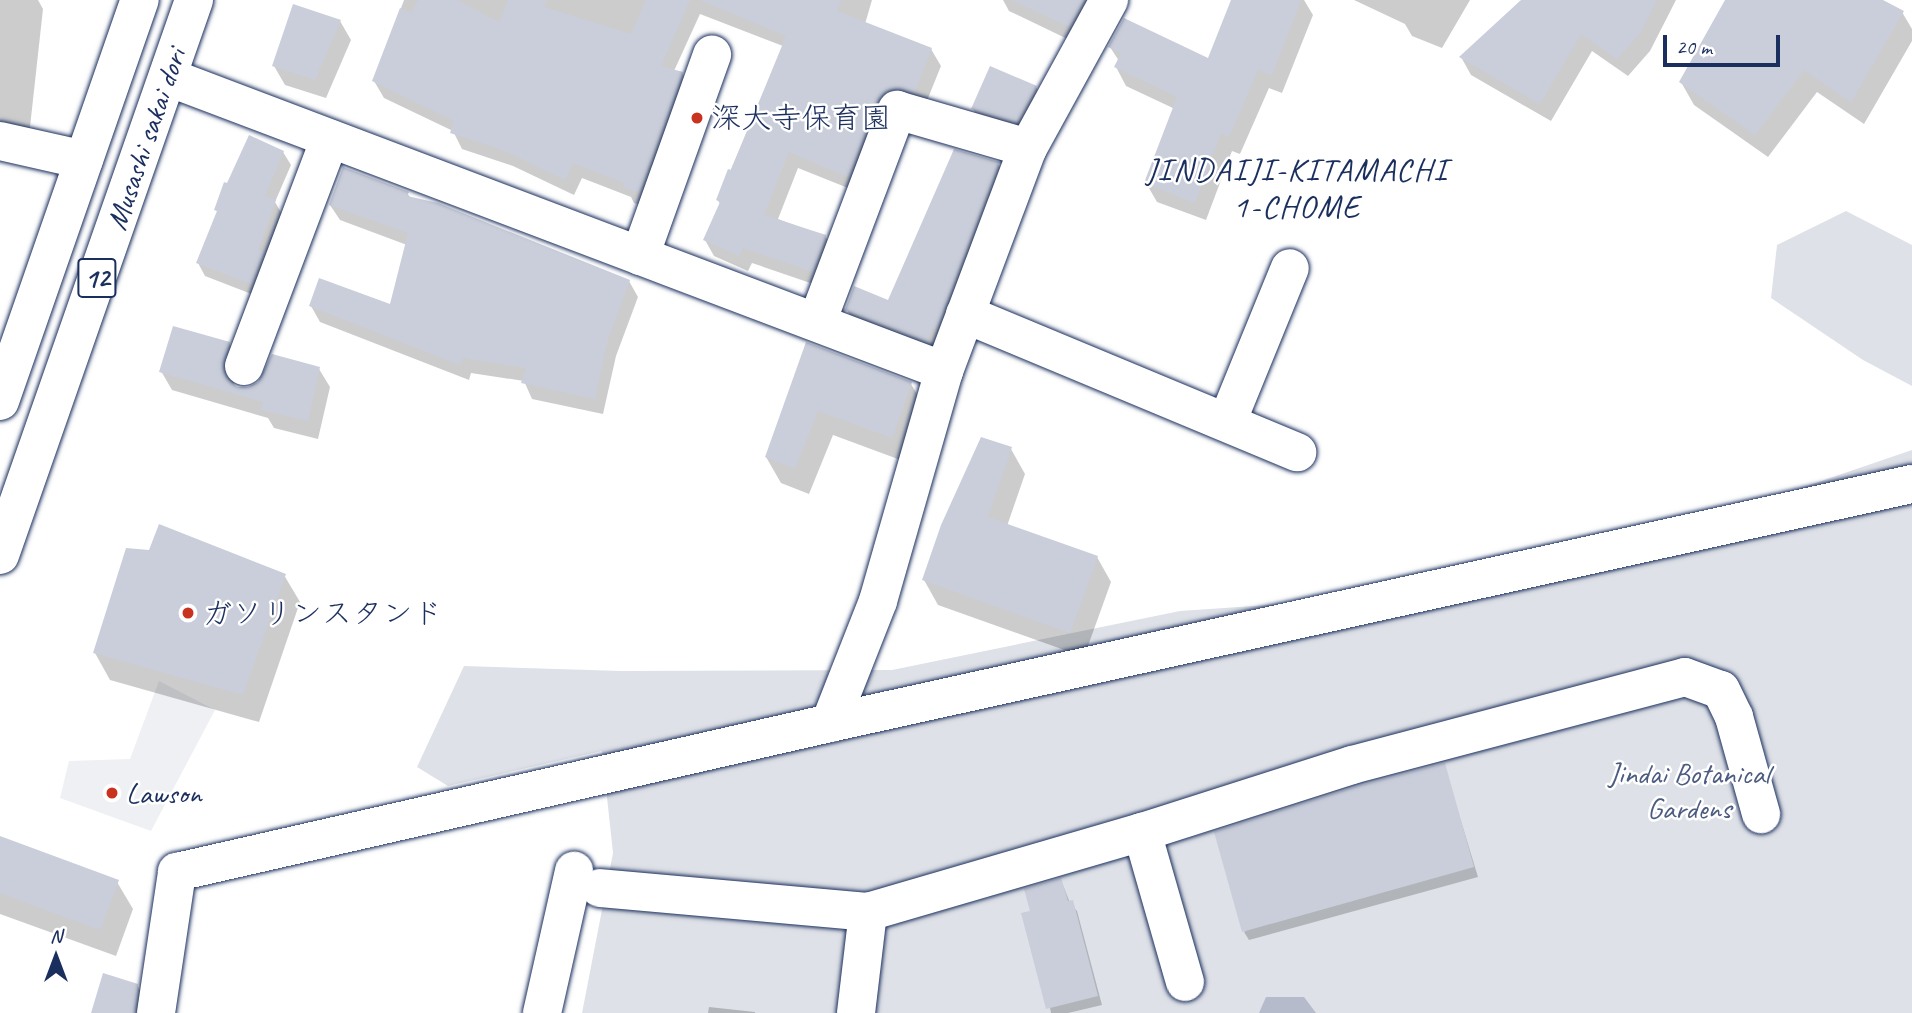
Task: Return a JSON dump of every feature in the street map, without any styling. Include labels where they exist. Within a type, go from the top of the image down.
[{"type":"street","name":"Musashi sakai dori","points":[[0,401],[140,0]]},
{"type":"street","name":"Musashi sakai dori","points":[[0,555],[194,0]]},
{"type":"street","points":[[830,723],[878,601],[944,371],[1028,148],[1109,0]]},
{"type":"street","points":[[640,257],[712,55]]},
{"type":"street","points":[[168,77],[944,371]]},
{"type":"street","points":[[817,323],[897,110],[1028,148]]},
{"type":"street","points":[[244,366],[330,139]]},
{"type":"street","points":[[0,141],[84,160]]},
{"type":"street","points":[[1227,422],[1290,268]]},
{"type":"street","points":[[965,314],[1297,452]]},
{"type":"street","points":[[156,1013],[177,872],[830,723],[1912,484]]},
{"type":"street","points":[[542,1013],[587,879],[868,912],[1142,832],[1352,765],[1685,677],[1721,690],[1734,717],[1761,814]]},
{"type":"street","points":[[1142,832],[1185,982]]},
{"type":"street","points":[[856,1013],[868,912]]},
{"type":"shaded area","points":[[159,681],[215,710],[151,831],[60,798],[69,761],[130,759]]},
{"type":"green space","points":[[1846,211],[1912,245],[1912,386],[1863,360],[1771,298],[1777,245]]},
{"type":"green space","name":"Jindai Botanical Gardens","points":[[1912,450],[1912,1013],[582,1013],[613,853],[602,751],[448,786],[417,767],[464,666],[621,671],[892,670],[1180,611],[1505,589]]},
{"type":"water","points":[[1266,997],[1304,997],[1316,1013],[1259,1013]]},
{"type":"building","points":[[418,0],[457,0],[499,22],[508,0],[547,0],[544,7],[631,34],[646,0],[690,0],[661,66],[683,72],[639,193],[623,187],[624,183],[573,163],[565,180],[503,150],[450,133],[454,121],[372,81],[400,8],[411,13]]},
{"type":"building","points":[[700,0],[841,0],[837,11],[932,48],[915,92],[892,89],[877,102],[848,177],[789,152],[764,215],[826,235],[813,272],[743,248],[739,256],[703,240],[720,202],[716,200],[728,169],[731,170],[786,36]]},
{"type":"building","points":[[1012,0],[1084,0],[1069,27]]},
{"type":"building","points":[[1231,0],[1301,0],[1272,75],[1258,70],[1229,137],[1221,133],[1195,203],[1144,183],[1177,97],[1114,67],[1121,53],[1108,47],[1124,18],[1208,58]]},
{"type":"building","points":[[1521,0],[1657,0],[1641,32],[1617,59],[1581,34],[1540,104],[1459,57]]},
{"type":"building","points":[[1725,0],[1883,0],[1904,11],[1851,102],[1804,70],[1755,135],[1679,82]]},
{"type":"building","points":[[293,4],[341,20],[315,80],[272,66]]},
{"type":"building","points":[[990,66],[1037,86],[1017,122],[971,109]]},
{"type":"building","points":[[249,135],[284,151],[265,196],[276,200],[258,250],[264,252],[251,284],[196,263],[217,211],[214,210],[224,182],[227,183]]},
{"type":"building","points":[[954,149],[999,162],[936,329],[933,328],[927,341],[845,310],[854,286],[888,300]]},
{"type":"building","points":[[343,167],[409,192],[407,196],[438,203],[630,280],[608,339],[595,399],[521,383],[526,368],[463,358],[460,365],[309,306],[319,278],[390,304],[408,233],[329,205]]},
{"type":"building","points":[[173,326],[230,342],[223,370],[228,380],[237,387],[248,387],[258,382],[272,354],[320,367],[308,421],[261,410],[263,402],[159,372]]},
{"type":"building","points":[[806,342],[912,382],[892,438],[818,411],[795,469],[765,457]]},
{"type":"building","points":[[981,437],[1012,447],[988,517],[1098,556],[1070,633],[922,580],[941,525]]},
{"type":"building","name":"ガソリンスタンド","points":[[159,524],[286,574],[243,695],[93,653],[126,548],[149,550]]},
{"type":"building","points":[[1445,763],[1474,867],[1242,932],[1214,832],[1358,786]]},
{"type":"building","points":[[0,836],[119,880],[100,930],[0,893]]},
{"type":"building","points":[[1061,878],[1068,901],[1073,900],[1098,996],[1046,1009],[1021,913],[1030,911],[1024,889]]},
{"type":"building","points":[[103,973],[138,984],[135,1013],[91,1013]]},
{"type":"place","name":"深大寺保育園","points":[[697,118]]},
{"type":"place","name":"ガソリンスタンド","points":[[188,613]]},
{"type":"place","name":"Lawson","points":[[112,793]]},
{"type":"district","name":"JINDAIJI-KITAMACHI 1-CHOME","points":[[1297,190]]}]
